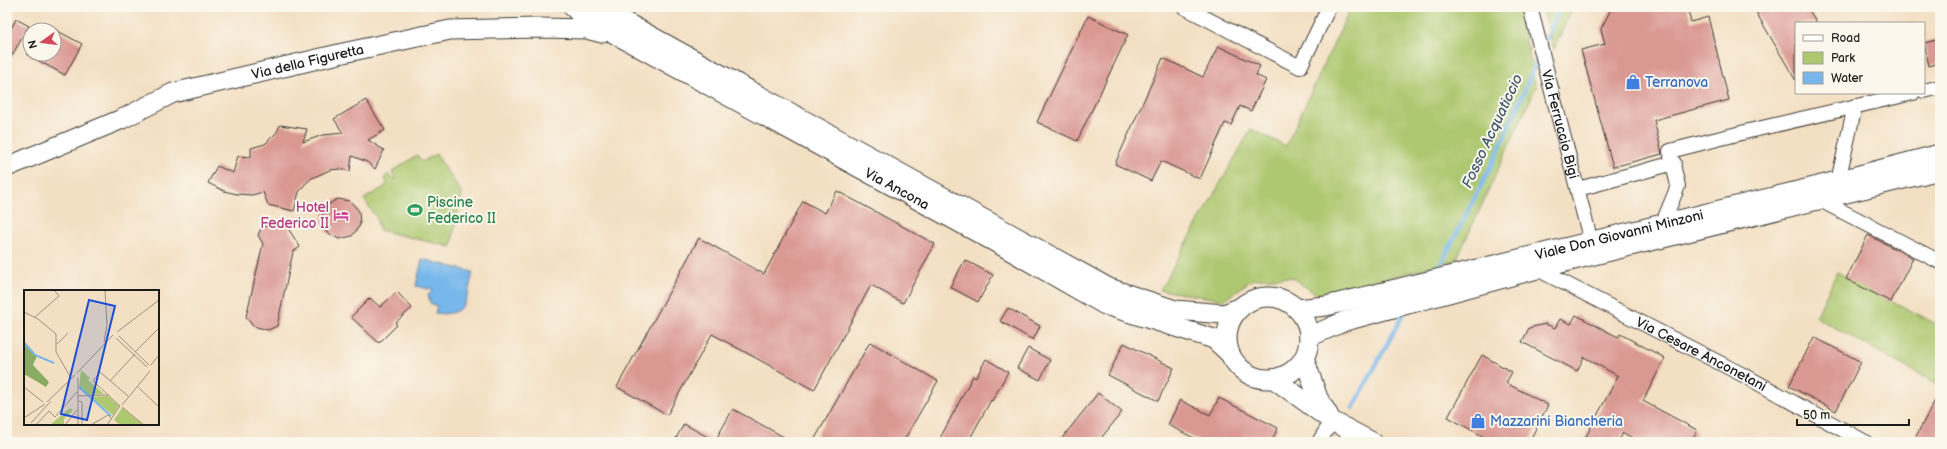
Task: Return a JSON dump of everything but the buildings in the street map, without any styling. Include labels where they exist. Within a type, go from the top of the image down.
[{"type":"main road","name":"Via Ancona","points":[[572,7],[582,16],[623,39],[1004,247],[1105,305],[1214,338],[1229,353]]},
{"type":"main road","name":"Via Ancona","points":[[598,7],[1109,288],[1175,310],[1224,314],[1239,308]]},
{"type":"main road","name":"Via della Figuretta","points":[[7,167],[122,120],[173,93],[343,53],[450,30],[540,28],[587,29],[623,39]]},
{"type":"main road","name":"Viale Don Giovanni Minzoni","points":[[1296,309],[1326,306],[1662,225],[1940,154]]},
{"type":"main road","name":"Viale Don Giovanni Minzoni","points":[[1309,338],[1345,321],[1537,269],[1940,170]]},
{"type":"main road","points":[[1272,297],[1290,303],[1296,309],[1303,317],[1309,338],[1308,348],[1304,358],[1291,372],[1274,379],[1264,379],[1247,374],[1239,368],[1229,353],[1227,334],[1233,316],[1239,308],[1255,299],[1272,297]]},
{"type":"main road","points":[[1304,358],[1318,398],[1332,421]]},
{"type":"main road","points":[[1274,379],[1332,421],[1372,442]]},
{"type":"street","points":[[1184,7],[1300,67],[1329,7]]},
{"type":"street","name":"Via Ferruccio Bigi","points":[[1530,7],[1591,242]]},
{"type":"street","points":[[1925,91],[1940,87]]},
{"type":"street","points":[[1662,225],[1678,186],[1674,163],[1670,151],[1909,94]]},
{"type":"street","points":[[1838,181],[1855,106]]},
{"type":"street","points":[[1578,189],[1674,163]]},
{"type":"street","points":[[1820,200],[1940,262]]},
{"type":"street","name":"Via Cesare Anconetani","points":[[1537,269],[1747,377],[1865,442]]},
{"type":"street","points":[[1319,442],[1332,421]]},
{"type":"green space","points":[[1351,7],[1519,7],[1536,87],[1456,261],[1318,295],[1291,277],[1253,279],[1224,300],[1160,290],[1251,129],[1286,146]]},
{"type":"green space","points":[[1542,7],[1573,7],[1554,49]]},
{"type":"green space","name":"Piscine Federico II","points":[[436,154],[462,194],[451,247],[379,230],[380,226],[377,225],[378,220],[364,199],[386,186],[387,182],[384,178],[388,174],[391,178],[396,179],[392,172],[417,155],[422,162]]},
{"type":"green space","points":[[1837,272],[1940,326],[1940,386],[1816,317]]},
{"type":"water","points":[[422,259],[473,272],[467,297],[460,309],[446,314],[435,313],[437,306],[430,303],[428,295],[433,290],[416,286]]},
{"type":"waterway","name":"Fosso Acquaticcio","points":[[1544,45],[1560,7]]},
{"type":"waterway","name":"Fosso Acquaticcio","points":[[1441,264],[1497,154],[1539,56]]},
{"type":"waterway","points":[[1353,408],[1405,311]]},
{"type":"place","name":"Terranova","points":[[1633,82]]},
{"type":"place","name":"Piscine Federico II","points":[[415,210]]},
{"type":"place","name":"Hotel Federico II","points":[[341,215]]},
{"type":"place","name":"Mazzarini Biancheria","points":[[1478,421]]}]
